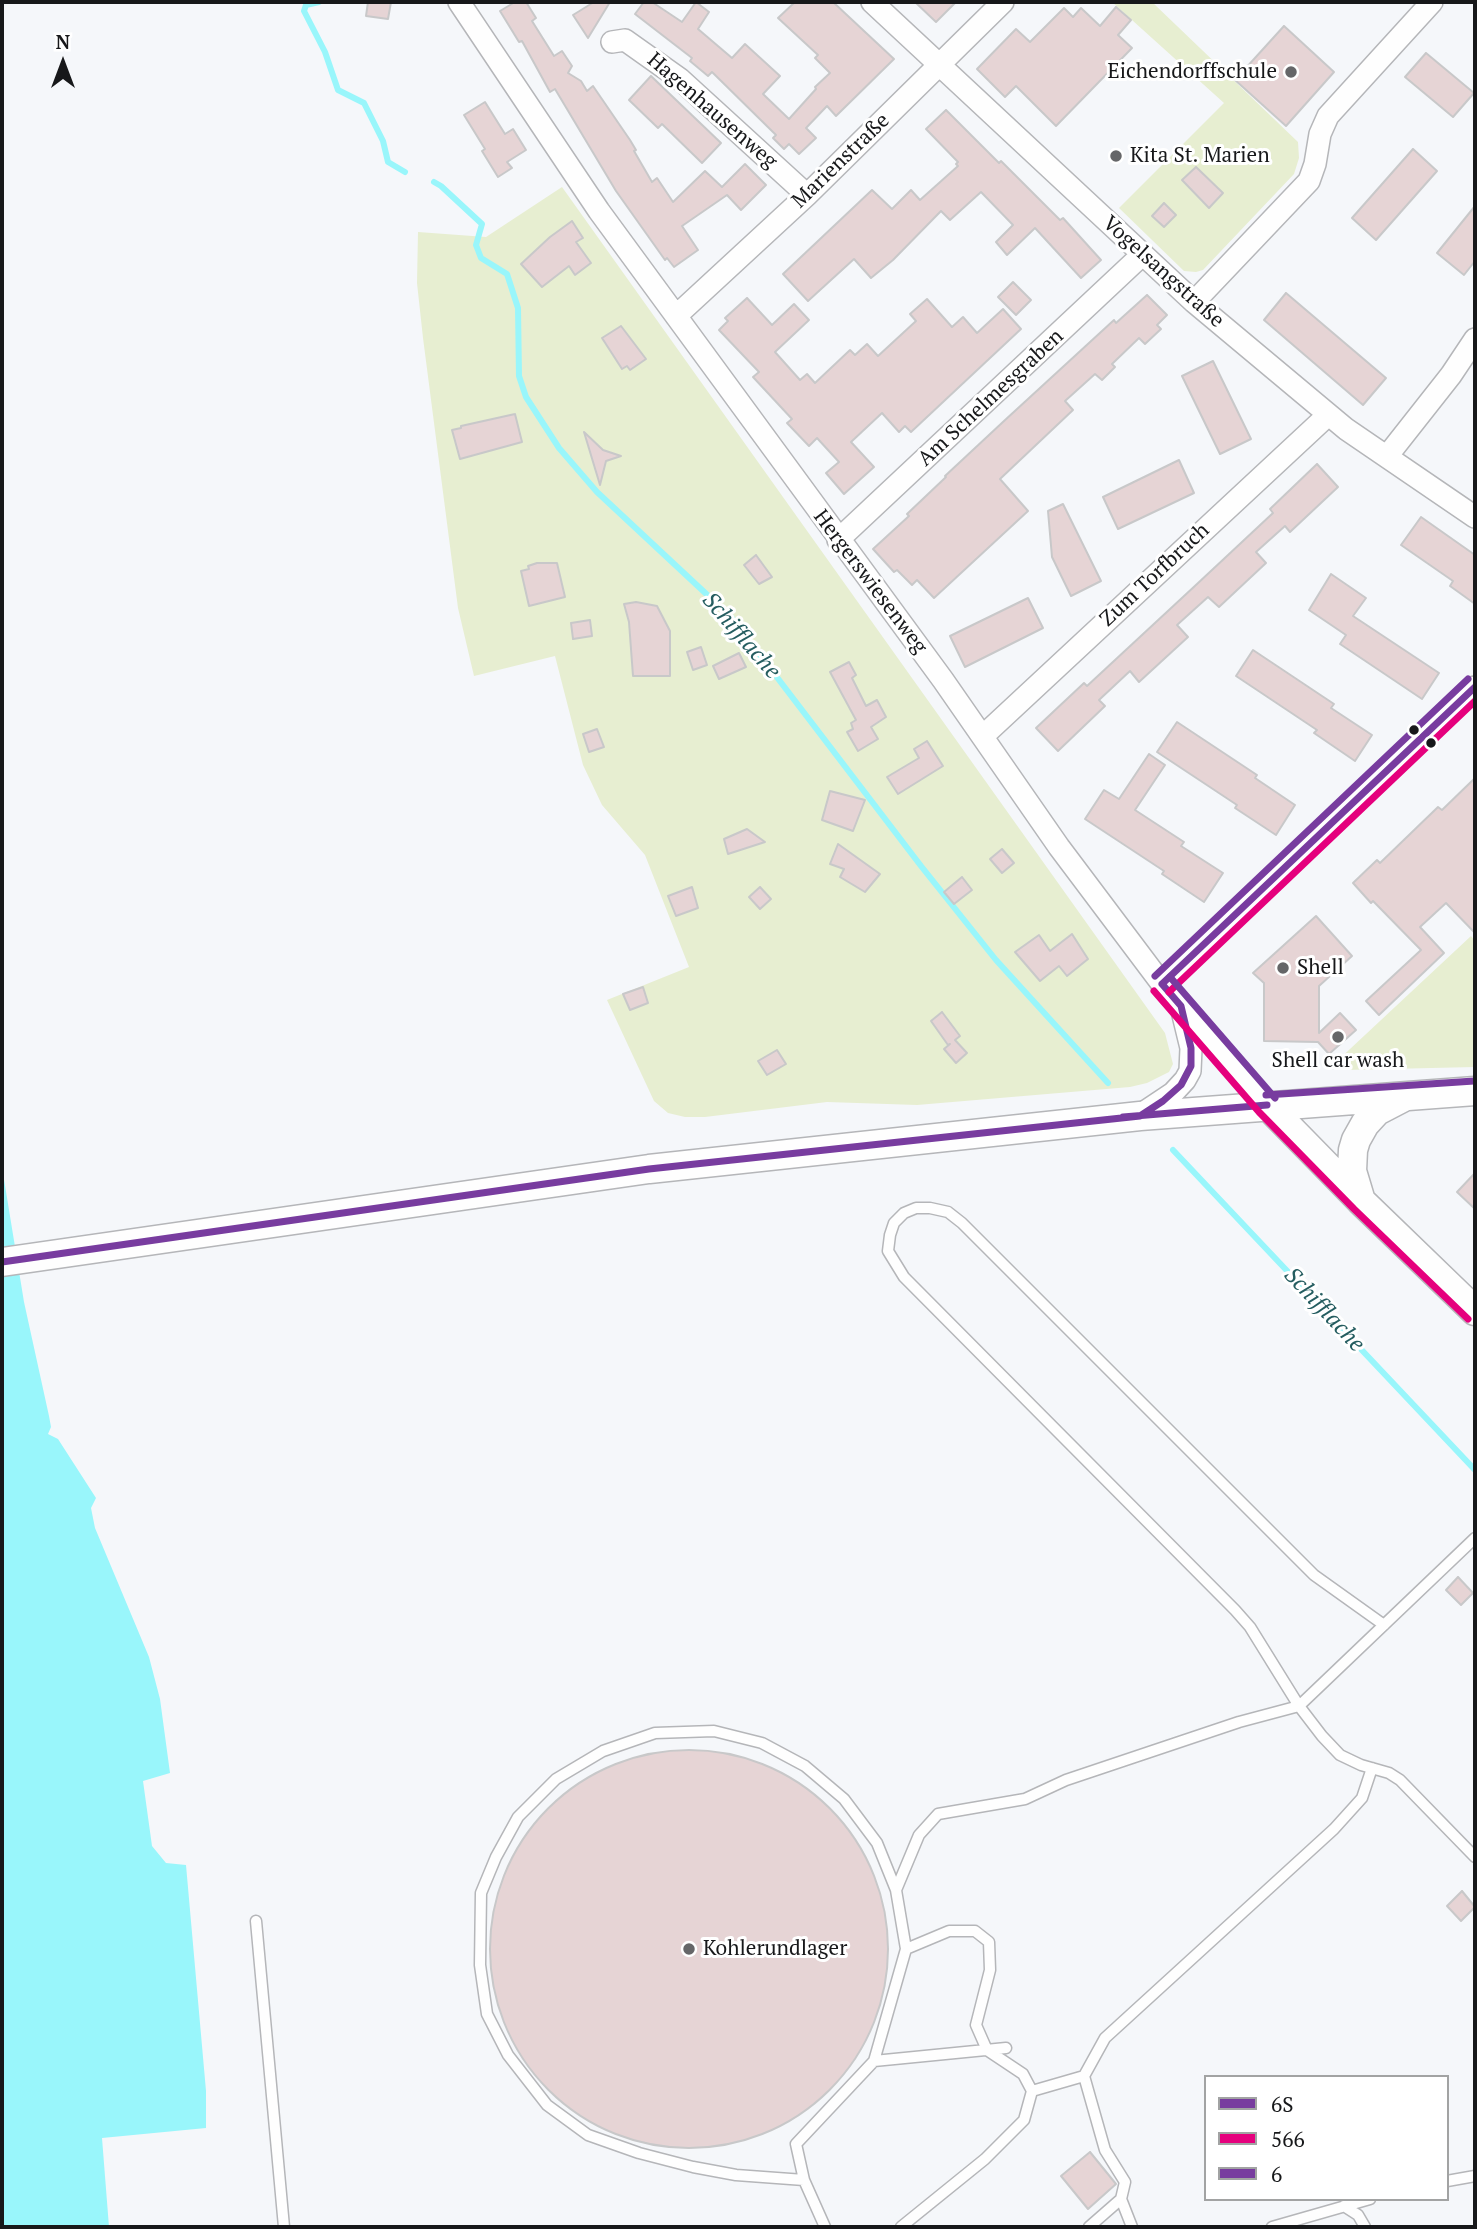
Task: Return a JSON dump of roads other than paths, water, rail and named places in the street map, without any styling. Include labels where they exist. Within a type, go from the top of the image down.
[{"type":"main road","points":[[2,1262],[649,1169],[1140,1116],[1475,1091]]},
{"type":"main road","points":[[1361,1201],[1352,1171],[1356,1140],[1377,1111],[1393,1101],[1410,1096]]},
{"type":"main road","points":[[1268,1105],[1361,1201],[1475,1311]]},
{"type":"street","name":"Hergerswiesenweg","points":[[458,2],[599,211],[983,736],[1059,847],[1162,984],[1268,1105]]},
{"type":"street","name":"Vogelsangstraße","points":[[872,2],[1194,302],[1328,415],[1475,517]]},
{"type":"street","name":"Marienstraße","points":[[676,316],[807,195],[1003,2]]},
{"type":"street","points":[[1194,302],[1309,181],[1328,116],[1432,2]]},
{"type":"street","name":"Hagenhausenweg","points":[[612,43],[625,40],[680,79],[807,195]]},
{"type":"street","name":"Am Schelmesgraben","points":[[838,540],[1143,254]]},
{"type":"street","points":[[1388,455],[1451,375],[1475,339]]},
{"type":"street","name":"Zum Torfbruch","points":[[983,736],[1328,415]]},
{"type":"street","points":[[1162,984],[1475,687]]},
{"type":"street","points":[[1140,1116],[1173,1093],[1190,1071],[1191,1048],[1181,1006]]},
{"type":"lane","points":[[1384,1625],[1314,1575],[962,1223],[948,1212],[930,1208],[916,1208],[904,1213],[894,1223],[888,1251],[904,1277],[1235,1610],[1250,1627],[1299,1706],[1322,1736],[1340,1755],[1389,1773],[1400,1780],[1475,1857]]},
{"type":"lane","points":[[896,1890],[919,1835],[938,1814],[1025,1799],[1066,1780],[1239,1722],[1299,1706],[1475,1538]]},
{"type":"lane","points":[[804,2180],[736,2175],[639,2153],[589,2136],[547,2105],[508,2055],[487,2014],[480,1965],[481,1893],[496,1857],[518,1817],[556,1779],[603,1751],[655,1733],[713,1731],[762,1743],[805,1766],[844,1799],[877,1843],[896,1890],[906,1949],[874,2061],[796,2144],[804,2180],[825,2227]]},
{"type":"lane","points":[[1132,2227],[1121,2199],[1125,2182],[1105,2150],[1084,2076],[1105,2038],[1334,1829],[1362,1798],[1372,1768]]},
{"type":"lane","points":[[256,1921],[284,2227]]},
{"type":"lane","points":[[901,2227],[985,2158],[1024,2120],[1032,2091],[1023,2074],[987,2050],[976,2025],[990,1970],[989,1942],[975,1931],[950,1931],[906,1949]]},
{"type":"lane","points":[[874,2061],[1006,2048]]},
{"type":"lane","points":[[1032,2091],[1084,2076]]},
{"type":"lane","points":[[1449,2181],[1475,2176]]},
{"type":"lane","points":[[1089,2227],[1121,2199]]},
{"type":"lane","points":[[1272,2227],[1363,2201]]},
{"type":"lane","points":[[1345,2206],[1358,2215],[1366,2227]]},
{"type":"water","points":[[2,1167],[24,1302],[51,1427],[48,1434],[58,1439],[96,1498],[91,1508],[95,1528],[149,1657],[160,1699],[170,1773],[143,1781],[152,1846],[166,1863],[186,1865],[206,2091],[206,2128],[102,2138],[109,2227],[2,2227]]},
{"type":"waterway","name":"Schifflache","points":[[319,2],[306,5],[304,11],[325,52],[338,90],[364,103],[383,141],[388,162],[405,172]]},
{"type":"waterway","name":"Schifflache","points":[[434,182],[482,224],[476,245],[481,258],[507,274],[518,308],[519,376],[526,397],[559,448],[597,492],[731,617],[996,960],[1108,1083]]},
{"type":"waterway","name":"Schifflache","points":[[1173,1150],[1475,1470]]},
{"type":"place","name":"Eichendorffschule","points":[[1291,72]]},
{"type":"place","name":"Kita St. Marien","points":[[1116,156]]},
{"type":"place","name":"Shell","points":[[1283,968]]},
{"type":"place","name":"Shell car wash","points":[[1338,1037]]},
{"type":"place","name":"Kohlerundlager","points":[[689,1949]]}]
